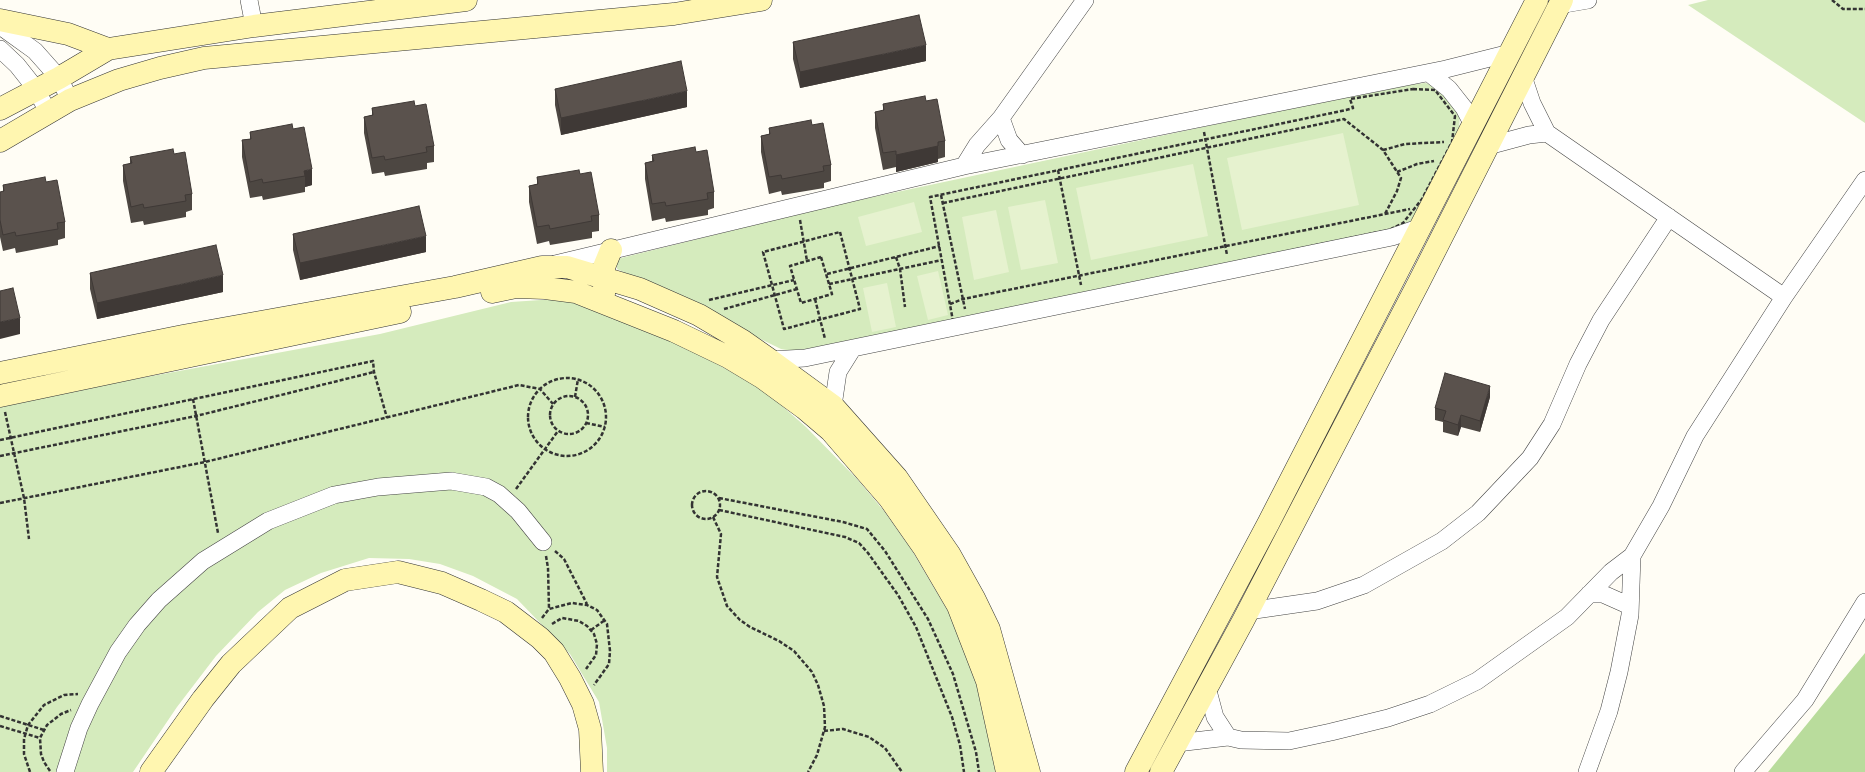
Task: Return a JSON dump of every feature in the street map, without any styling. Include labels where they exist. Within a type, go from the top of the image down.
[{"type":"street","points":[[249,0],[254,26]]},
{"type":"street","points":[[0,109],[59,78],[108,49],[254,26],[466,0]]},
{"type":"street","points":[[0,141],[70,100],[119,80],[204,58],[674,14],[761,0]]},
{"type":"street","points":[[964,166],[977,145],[1001,118],[1085,0]]},
{"type":"street","points":[[1136,772],[1268,524],[1418,217],[1473,125],[1537,0]]},
{"type":"street","points":[[1161,772],[1248,610],[1561,3],[1588,0]]},
{"type":"street","points":[[0,20],[68,34],[108,49]]},
{"type":"street","points":[[0,28],[3,28],[35,51],[59,78],[70,100]]},
{"type":"street","points":[[0,49],[17,65],[36,89],[48,112]]},
{"type":"street","points":[[0,373],[183,336],[455,287],[964,166],[1429,73],[1510,53]]},
{"type":"street","points":[[1429,73],[1449,89],[1464,108],[1473,125]]},
{"type":"street","points":[[1524,76],[1532,103],[1547,132],[1784,297]]},
{"type":"street","points":[[1001,118],[1009,140],[1022,155]]},
{"type":"street","points":[[1488,146],[1529,135],[1547,132]]},
{"type":"street","points":[[1177,743],[1228,737],[1264,741],[1289,741],[1338,731],[1430,704],[1477,681],[1567,617],[1611,572],[1632,556],[1661,506],[1695,436],[1784,297],[1865,180]]},
{"type":"street","points":[[770,360],[804,358],[1392,237],[1418,217]]},
{"type":"street","points":[[1248,610],[1317,601],[1364,584],[1442,541],[1478,513],[1530,458],[1552,424],[1578,364],[1601,320],[1669,217]]},
{"type":"street","points":[[604,303],[604,267],[611,250]]},
{"type":"street","points":[[542,267],[567,268],[640,289],[689,311],[743,341],[833,406],[897,478],[950,555],[974,598],[989,629],[1029,772]]},
{"type":"street","points":[[0,396],[516,288],[545,288],[576,292],[674,331],[728,357],[763,378],[804,408],[831,431],[889,498],[924,548],[958,606],[987,681],[1007,772]]},
{"type":"street","points":[[833,406],[838,372],[853,348]]},
{"type":"street","points":[[65,772],[79,728],[90,704],[118,652],[137,625],[159,600],[203,561],[268,521],[334,495],[378,487],[451,481],[486,487],[508,501],[518,510],[543,542]]},
{"type":"street","points":[[1587,772],[1609,711],[1619,672],[1630,615],[1632,556]]},
{"type":"street","points":[[151,772],[203,699],[232,664],[290,608],[345,580],[398,572],[442,583],[506,612],[536,634],[554,652],[583,704],[590,729],[592,772]]},
{"type":"street","points":[[1590,594],[1603,594],[1630,606]]},
{"type":"street","points":[[1743,772],[1805,700],[1865,602]]},
{"type":"street","points":[[1207,687],[1215,717],[1228,737]]},
{"type":"path","points":[[1832,0],[1843,9],[1865,9]]},
{"type":"path","points":[[1413,89],[1435,90],[1455,116],[1452,142],[1422,199],[1418,217],[1389,230],[953,321],[930,197],[1346,110],[1353,108],[1350,99],[1413,89]]},
{"type":"path","points":[[1202,119],[1229,264]]},
{"type":"path","points":[[943,204],[1344,119],[1383,150],[1400,178],[1397,191],[1385,214]]},
{"type":"path","points":[[1383,150],[1405,144],[1452,142]]},
{"type":"path","points":[[1397,172],[1417,164],[1442,160]]},
{"type":"path","points":[[1058,170],[1083,294]]},
{"type":"path","points":[[941,195],[967,318]]},
{"type":"path","points":[[798,205],[807,261]]},
{"type":"path","points":[[950,304],[1079,276],[1385,214],[1418,217]]},
{"type":"path","points":[[840,232],[850,269],[860,309],[784,329],[763,252],[840,232]]},
{"type":"path","points":[[826,274],[940,246]]},
{"type":"path","points":[[821,257],[826,274],[832,294],[801,303],[790,266],[821,257]]},
{"type":"path","points":[[896,257],[900,269],[905,307]]},
{"type":"path","points":[[829,284],[942,260]]},
{"type":"path","points":[[689,311],[772,285],[794,280]]},
{"type":"path","points":[[689,311],[797,290]]},
{"type":"path","points":[[815,299],[829,353]]},
{"type":"path","points":[[0,440],[373,361],[374,372],[387,418]]},
{"type":"path","points":[[0,456],[196,416],[374,372]]},
{"type":"path","points":[[559,378],[578,379],[587,382],[600,396],[606,413],[605,427],[599,440],[593,447],[576,455],[557,455],[545,449],[534,438],[528,420],[531,402],[540,389],[550,381],[559,378]]},
{"type":"path","points":[[575,397],[578,379]]},
{"type":"path","points":[[0,503],[205,462],[519,385],[540,389],[553,404]]},
{"type":"path","points":[[0,396],[24,498],[29,539]]},
{"type":"path","points":[[566,396],[575,397],[582,402],[587,410],[586,423],[576,433],[567,434],[558,431],[552,424],[549,416],[553,404],[557,400],[566,396]]},
{"type":"path","points":[[193,399],[221,549]]},
{"type":"path","points":[[586,423],[605,427]]},
{"type":"path","points":[[508,501],[558,431]]},
{"type":"path","points":[[719,498],[719,510],[713,516],[705,519],[697,516],[692,509],[692,501],[697,493],[705,490],[713,492],[719,498],[843,522],[867,529],[885,551],[928,618],[955,681],[976,752],[979,772]]},
{"type":"path","points":[[719,510],[845,538],[859,544],[868,553],[898,595],[916,627],[952,717],[960,744],[964,772]]},
{"type":"path","points":[[713,516],[721,534],[717,577],[727,606],[740,620],[763,635],[779,641],[794,651],[812,672],[818,685],[824,706],[824,730],[817,755],[808,772]]},
{"type":"path","points":[[543,542],[564,559],[588,605]]},
{"type":"path","points":[[536,634],[550,609],[548,568],[543,542]]},
{"type":"path","points":[[536,634],[562,618],[579,620],[591,630],[597,644],[596,655],[582,674],[575,688],[590,690],[609,664],[609,639],[605,620],[597,610],[588,605],[572,603],[550,609]]},
{"type":"path","points":[[591,630],[605,620]]},
{"type":"path","points":[[30,772],[24,754],[25,734],[28,725],[44,705],[53,699],[64,695],[76,694],[90,704]]},
{"type":"path","points":[[51,772],[42,758],[40,738],[44,730],[61,714],[90,704]]},
{"type":"path","points":[[0,716],[44,730]]},
{"type":"path","points":[[0,726],[40,738]]},
{"type":"path","points":[[824,730],[843,729],[869,737],[885,748],[902,772]]},
{"type":"green space","points":[[1708,0],[1865,0],[1865,123],[1688,5]]},
{"type":"green space","points":[[1425,83],[1435,85],[1460,113],[1459,131],[1419,210],[1408,224],[1391,233],[803,353],[781,349],[617,269],[617,259],[831,206],[1391,87]]},
{"type":"green space","points":[[1343,133],[1359,205],[1242,230],[1227,158]]},
{"type":"green space","points":[[1193,164],[1208,236],[1091,260],[1076,188]]},
{"type":"green space","points":[[1045,200],[1058,263],[1021,270],[1008,207]]},
{"type":"green space","points":[[914,202],[922,232],[866,246],[858,217]]},
{"type":"green space","points":[[996,210],[1009,272],[974,280],[962,217]]},
{"type":"green space","points":[[938,271],[948,315],[928,320],[917,276]]},
{"type":"green space","points":[[887,283],[896,327],[872,332],[863,288]]},
{"type":"green space","points":[[556,299],[600,309],[690,349],[764,390],[806,427],[857,479],[884,511],[911,549],[949,613],[975,679],[991,735],[997,772],[607,772],[607,748],[599,702],[570,654],[517,599],[473,576],[440,564],[409,559],[369,558],[321,573],[285,590],[258,612],[216,656],[177,707],[133,772],[0,772],[0,404],[380,334],[511,302]]},
{"type":"green space","points":[[1865,653],[1865,772],[1768,772],[1842,681]]},
{"type":"building","points":[[919,15],[926,45],[800,72],[793,42]]},
{"type":"building","points":[[681,61],[687,91],[561,118],[555,89]]},
{"type":"building","points":[[925,96],[926,101],[937,99],[945,141],[938,142],[938,146],[896,155],[896,151],[883,153],[875,112],[884,110],[883,104]]},
{"type":"building","points":[[414,101],[415,106],[426,104],[434,146],[426,147],[427,152],[385,160],[384,156],[372,158],[364,117],[373,115],[372,108]]},
{"type":"building","points":[[811,120],[812,125],[823,123],[831,165],[823,166],[824,171],[782,179],[781,175],[769,177],[761,136],[770,134],[769,128]]},
{"type":"building","points":[[292,124],[293,129],[304,127],[312,169],[304,171],[305,176],[263,183],[262,179],[250,182],[242,140],[251,139],[250,132]]},
{"type":"building","points":[[695,147],[696,152],[707,150],[714,192],[707,193],[708,199],[666,206],[665,202],[652,204],[645,163],[654,161],[652,155]]},
{"type":"building","points":[[173,149],[174,154],[185,152],[192,194],[185,195],[186,201],[144,208],[143,204],[131,207],[123,165],[132,163],[130,157]]},
{"type":"building","points":[[579,170],[580,174],[591,172],[599,215],[591,216],[592,221],[550,229],[549,225],[537,227],[529,186],[538,184],[537,177]]},
{"type":"building","points":[[45,177],[46,182],[57,180],[65,222],[57,223],[58,229],[16,236],[15,232],[3,235],[0,220],[0,192],[4,191],[3,185]]},
{"type":"building","points":[[419,206],[426,236],[300,263],[293,234]]},
{"type":"building","points":[[216,245],[223,275],[97,303],[90,273]]},
{"type":"building","points":[[13,288],[20,318],[0,322],[0,291]]},
{"type":"building","points":[[1445,373],[1490,386],[1480,421],[1461,415],[1458,425],[1443,420],[1446,411],[1435,408]]}]
